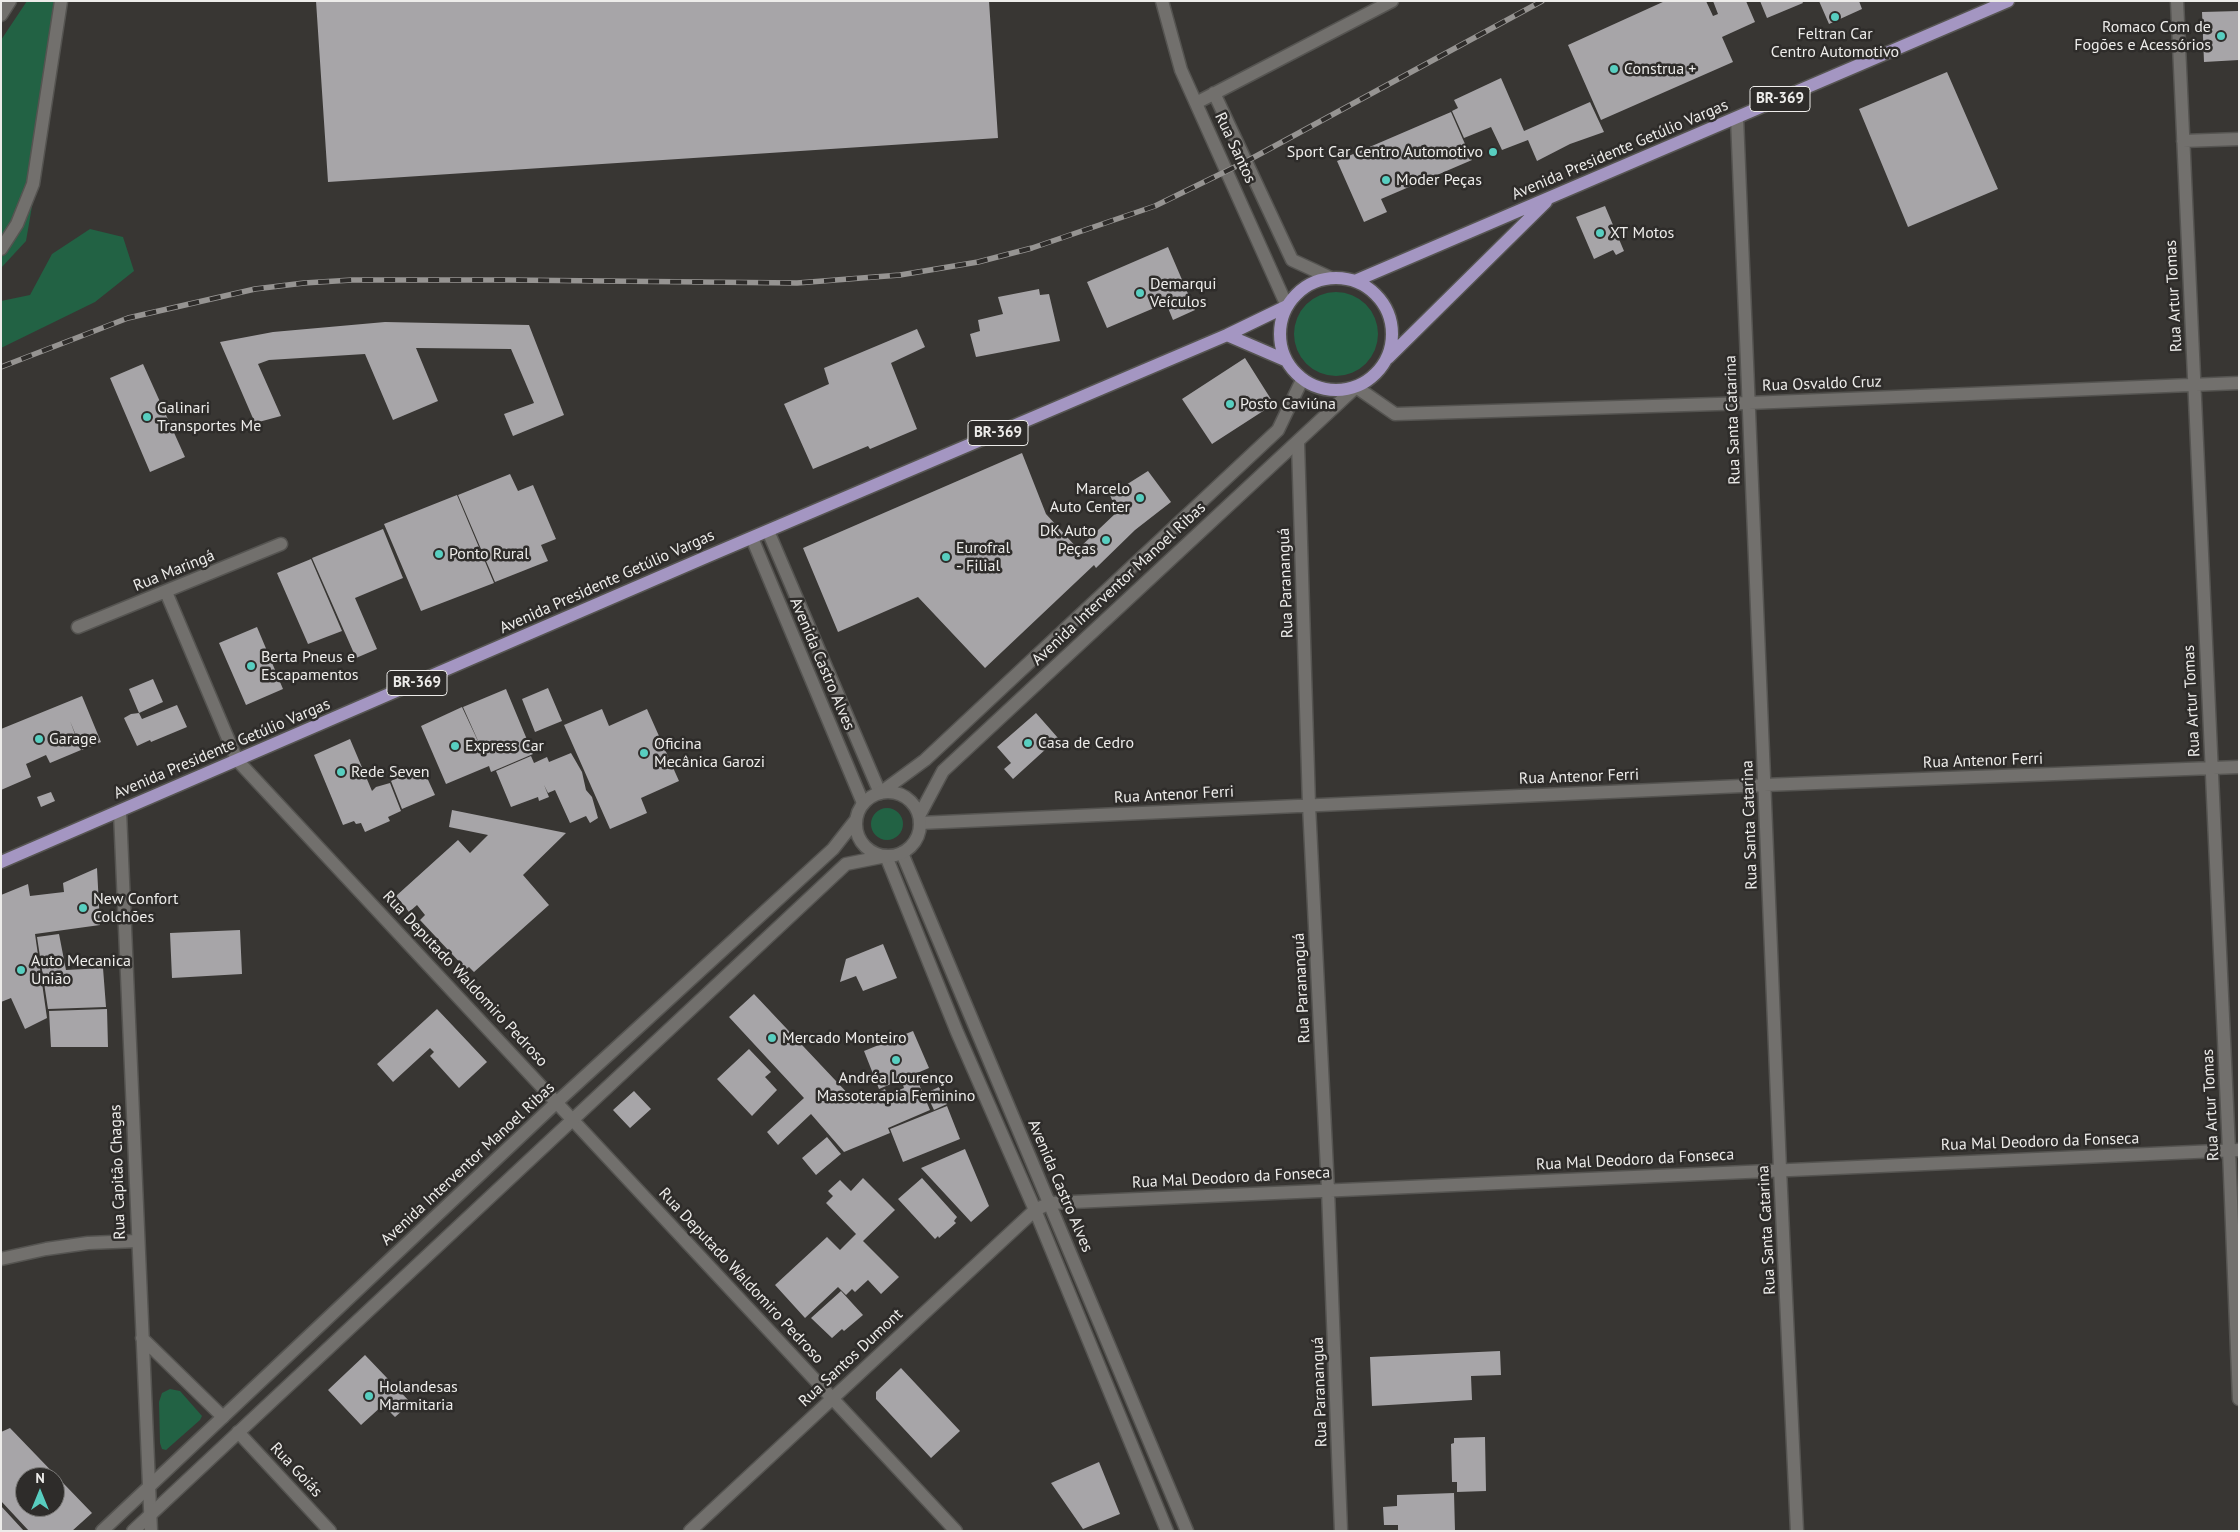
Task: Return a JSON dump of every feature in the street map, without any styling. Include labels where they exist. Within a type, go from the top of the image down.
[{"type":"main road","name":"Avenida Presidente Getúlio Vargas","points":[[1355,281],[2008,1]]},
{"type":"main road","name":"BR-369","points":[[1386,360],[1392,336],[1388,313],[1375,293],[1355,281],[1331,278],[1310,284],[1301,290],[1286,306],[1279,330],[1280,342],[1285,360],[1302,380],[1312,385],[1334,390],[1356,387],[1374,376],[1386,360],[1552,197]]},
{"type":"main road","name":"Avenida Presidente Getúlio Vargas","points":[[1,862],[1227,335],[1286,306]]},
{"type":"main road","name":"BR-369","points":[[1227,335],[1285,360]]},
{"type":"street","points":[[1,15],[10,1]]},
{"type":"street","points":[[1,249],[17,224],[33,184],[61,1]]},
{"type":"street","name":"Rua Santos","points":[[1162,1],[1176,56],[1286,306]]},
{"type":"street","name":"Rua Artur Tomas","points":[[2176,1],[2212,768],[2234,1150],[2239,1399]]},
{"type":"street","points":[[1196,103],[1384,3]]},
{"type":"street","points":[[1214,94],[1292,260],[1331,278]]},
{"type":"street","name":"Rua Santa Catarina","points":[[1737,118],[1780,1169],[1798,1531]]},
{"type":"street","points":[[2183,141],[2239,139]]},
{"type":"street","name":"Avenida Interventor Manoel Ribas","points":[[880,793],[925,760],[1278,430],[1302,380]]},
{"type":"street","name":"Rua Osvaldo Cruz","points":[[1356,387],[1395,414],[1749,403],[2239,383]]},
{"type":"street","name":"Avenida Interventor Manoel Ribas","points":[[919,820],[943,771],[1052,668],[1298,443],[1356,387]]},
{"type":"street","name":"Rua Parananguá","points":[[1298,443],[1309,805],[1328,1190],[1341,1531]]},
{"type":"street","name":"Avenida Castro Alves","points":[[768,531],[880,793]]},
{"type":"street","name":"Avenida Castro Alves","points":[[752,538],[863,803]]},
{"type":"street","name":"Rua Maringá","points":[[78,627],[281,544]]},
{"type":"street","name":"Rua Deputado Waldomiro Pedroso","points":[[166,592],[237,760],[956,1531]]},
{"type":"street","points":[[1038,656],[1052,668]]},
{"type":"street","name":"Rua Antenor Ferri","points":[[919,820],[2239,767]]},
{"type":"street","points":[[133,1531],[572,1118],[846,864],[902,853],[915,841],[919,820],[914,805],[904,796],[892,792],[880,793],[863,803],[855,821],[856,833],[863,845],[873,853],[886,856]]},
{"type":"street","name":"Rua Capitão Chagas","points":[[120,812],[151,1531]]},
{"type":"street","name":"Avenida Interventor Manoel Ribas","points":[[102,1531],[557,1102],[833,849],[855,821]]},
{"type":"street","name":"Avenida Castro Alves","points":[[902,853],[1188,1531]]},
{"type":"street","name":"Avenida Castro Alves","points":[[886,856],[957,1032],[1035,1210],[1167,1531]]},
{"type":"street","points":[[957,1032],[975,1025]]},
{"type":"street","name":"Rua Mal Deodoro da Fonseca","points":[[1035,1210],[1050,1203],[2234,1150]]},
{"type":"street","name":"Rua Santos Dumont","points":[[690,1531],[1035,1210]]},
{"type":"street","points":[[1,1258],[88,1243],[137,1241]]},
{"type":"street","points":[[142,1338],[222,1417]]},
{"type":"street","points":[[1115,1404],[1130,1397]]},
{"type":"street","name":"Rua Goiás","points":[[238,1432],[330,1531]]},
{"type":"green space","points":[[27,1],[55,1],[52,91],[26,241],[1,268],[1,40]]},
{"type":"green space","points":[[90,229],[123,237],[134,271],[95,302],[1,348],[1,301],[30,295],[52,254]]},
{"type":"green space","points":[[1336,292],[1359,299],[1371,311],[1378,334],[1371,357],[1359,369],[1336,376],[1313,369],[1301,357],[1294,334],[1301,311],[1313,299]]},
{"type":"green space","points":[[887,808],[893,809],[898,813],[902,818],[902,830],[898,835],[893,839],[887,840],[881,839],[876,835],[872,830],[871,824],[872,818],[876,813],[881,809]]},
{"type":"green space","points":[[170,1389],[180,1391],[202,1416],[200,1420],[166,1450],[162,1449],[160,1443],[159,1402],[162,1393]]},
{"type":"building","points":[[316,1],[989,1],[998,138],[328,182]]},
{"type":"building","points":[[1665,1],[1706,1],[1713,16],[1718,14],[1713,1],[1746,1],[1755,22],[1722,37],[1733,62],[1601,120],[1568,45]]},
{"type":"building","points":[[1760,1],[1802,1],[1803,3],[1767,18]]},
{"type":"building","name":"Feltran Car Centro Automotivo","points":[[1819,1],[1859,1],[1862,9],[1829,24]]},
{"type":"building","name":"Romaco Com de Fogões e Acessórios","points":[[2239,11],[2239,60],[2204,62],[2202,12]]},
{"type":"building","points":[[1947,72],[1998,189],[1908,227],[1859,109]]},
{"type":"building","points":[[1501,78],[1524,131],[1590,102],[1604,132],[1570,144],[1537,161],[1528,140],[1502,150],[1491,127],[1464,138],[1452,111],[1458,108],[1454,100]]},
{"type":"building","name":"Moder Peças","points":[[1451,112],[1472,160],[1381,199],[1387,212],[1364,222],[1337,161]]},
{"type":"building","name":"XT Motos","points":[[1605,206],[1624,251],[1616,255],[1613,250],[1594,259],[1576,217]]},
{"type":"building","name":"Demarqui Veículos","points":[[1168,247],[1195,310],[1173,320],[1166,303],[1107,328],[1087,282]]},
{"type":"building","points":[[1039,289],[1040,295],[1049,294],[1060,341],[976,357],[970,334],[980,331],[978,320],[1003,314],[998,297]]},
{"type":"building","points":[[385,322],[529,325],[564,415],[513,436],[504,414],[534,403],[511,349],[416,348],[438,401],[393,420],[365,354],[269,360],[258,364],[281,416],[255,423],[220,342],[273,332]]},
{"type":"building","points":[[917,329],[925,347],[891,363],[917,429],[870,449],[868,446],[813,469],[784,404],[829,384],[824,368]]},
{"type":"building","points":[[1245,358],[1274,404],[1212,444],[1182,399]]},
{"type":"building","name":"Galinari Transportes Me","points":[[143,364],[185,457],[150,472],[110,378]]},
{"type":"building","name":"Eurofral - Filial","points":[[1022,453],[1046,514],[1078,549],[1117,512],[1110,495],[1148,471],[1171,502],[1135,530],[1096,568],[1094,565],[985,668],[918,597],[838,632],[803,548]]},
{"type":"building","points":[[510,474],[518,491],[533,485],[556,539],[541,545],[548,561],[495,582],[458,495]]},
{"type":"building","name":"Ponto Rural","points":[[457,495],[494,583],[421,611],[384,524]]},
{"type":"building","points":[[383,529],[403,578],[355,598],[377,649],[356,658],[312,558]]},
{"type":"building","points":[[311,559],[342,631],[308,644],[277,573]]},
{"type":"building","name":"Berta Pneus e Escapamentos","points":[[257,627],[283,689],[246,705],[219,643]]},
{"type":"building","points":[[153,679],[163,702],[139,713],[129,689]]},
{"type":"building","points":[[548,688],[562,721],[535,732],[522,699]]},
{"type":"building","points":[[506,689],[533,754],[491,772],[489,766],[446,784],[421,726],[462,707],[483,752],[463,707]]},
{"type":"building","name":"Garage","points":[[82,696],[101,742],[82,750],[70,721],[81,750],[50,763],[46,755],[26,764],[31,777],[1,790],[1,729]]},
{"type":"building","points":[[177,705],[187,727],[137,746],[124,718],[131,714],[139,713],[142,719]]},
{"type":"building","points":[[602,709],[609,726],[647,709],[679,781],[641,798],[647,813],[610,829],[564,725]]},
{"type":"building","name":"Casa de Cedro","points":[[1036,713],[1058,738],[1013,779],[1004,769],[1011,763],[997,747]]},
{"type":"building","points":[[350,739],[372,791],[376,787],[390,783],[401,811],[388,817],[390,821],[365,832],[361,823],[356,824],[354,821],[343,825],[314,755]]},
{"type":"building","points":[[571,753],[582,772],[586,790],[592,797],[598,818],[590,823],[586,816],[570,823],[555,790],[548,793],[544,785],[549,797],[539,801],[538,797],[511,807],[496,771],[531,756],[534,763],[547,757],[549,762]]},
{"type":"building","points":[[424,771],[435,795],[402,809],[391,781],[408,772],[409,777]]},
{"type":"building","points":[[51,792],[55,801],[41,807],[37,797]]},
{"type":"building","points":[[452,810],[566,833],[523,875],[549,905],[474,972],[469,967],[466,969],[420,920],[425,915],[417,905],[409,912],[396,896],[458,840],[470,853],[488,835],[449,827]]},
{"type":"building","points":[[97,868],[100,925],[35,934],[47,1018],[25,1029],[11,998],[1,1002],[1,895],[28,884],[30,896],[64,892],[63,883]]},
{"type":"building","points":[[240,930],[242,974],[172,978],[170,933]]},
{"type":"building","points":[[59,934],[66,970],[103,968],[106,1007],[48,1009],[37,937]]},
{"type":"building","points":[[883,944],[897,978],[863,991],[856,976],[840,982],[846,959]]},
{"type":"building","points":[[754,994],[852,1098],[858,1101],[885,1089],[887,1095],[904,1088],[902,1082],[916,1077],[930,1110],[888,1128],[890,1133],[844,1152],[811,1114],[778,1145],[767,1132],[804,1098],[729,1017]]},
{"type":"building","points":[[107,1009],[108,1047],[51,1047],[49,1011]]},
{"type":"building","points":[[437,1009],[487,1062],[459,1088],[430,1056],[434,1052],[430,1048],[393,1082],[377,1064]]},
{"type":"building","name":"Andréa Lourenço Massoterapia Feminino","points":[[913,1031],[929,1068],[879,1089],[864,1051]]},
{"type":"building","points":[[749,1049],[771,1072],[765,1077],[777,1090],[752,1116],[717,1079]]},
{"type":"building","points":[[939,1087],[947,1104],[934,1110],[926,1093]]},
{"type":"building","points":[[634,1091],[651,1109],[630,1128],[613,1110]]},
{"type":"building","points":[[947,1106],[960,1139],[903,1162],[890,1129]]},
{"type":"building","points":[[827,1137],[841,1154],[816,1175],[802,1158]]},
{"type":"building","points":[[965,1149],[989,1206],[971,1222],[921,1168]]},
{"type":"building","points":[[863,1178],[895,1210],[863,1241],[899,1277],[881,1294],[868,1280],[855,1292],[852,1289],[846,1295],[838,1287],[805,1318],[775,1285],[827,1237],[840,1250],[856,1234],[826,1203],[833,1196],[828,1191],[840,1180],[851,1191]]},
{"type":"building","points":[[922,1178],[957,1217],[954,1221],[956,1223],[939,1238],[938,1236],[935,1239],[898,1199]]},
{"type":"building","points":[[841,1291],[863,1315],[844,1331],[842,1329],[832,1338],[811,1318]]},
{"type":"building","points":[[1500,1351],[1501,1375],[1471,1376],[1472,1400],[1372,1406],[1370,1357]]},
{"type":"building","name":"Holandesas Marmitaria","points":[[365,1355],[411,1403],[395,1417],[383,1405],[361,1425],[328,1390]]},
{"type":"building","points":[[901,1368],[960,1431],[931,1458],[876,1399],[876,1392]]},
{"type":"building","points":[[10,1428],[48,1467],[15,1467],[15,1516],[1,1501],[1,1432]]},
{"type":"building","points":[[1485,1437],[1486,1491],[1457,1492],[1457,1482],[1452,1482],[1451,1444],[1454,1443],[1454,1438]]},
{"type":"building","points":[[1099,1462],[1120,1514],[1083,1529],[1051,1483]]},
{"type":"building","points":[[65,1485],[92,1513],[72,1531],[29,1531],[16,1517],[65,1517]]},
{"type":"building","points":[[1454,1493],[1455,1531],[1398,1531],[1398,1525],[1384,1525],[1383,1507],[1397,1506],[1397,1495]]},
{"type":"building","points":[[1,1506],[24,1531],[1,1531]]},
{"type":"railway","points":[[1,367],[128,318],[255,289],[304,283],[352,280],[797,283],[900,275],[978,262],[1032,248],[1155,206],[1247,161],[1542,1]]},
{"type":"place","name":"Feltran Car Centro Automotivo","points":[[1835,17]]},
{"type":"place","name":"Romaco Com de Fogões e Acessórios","points":[[2221,36]]},
{"type":"place","name":"Construa +","points":[[1614,69]]},
{"type":"place","name":"Sport Car Centro Automotivo","points":[[1493,152]]},
{"type":"place","name":"Moder Peças","points":[[1386,180]]},
{"type":"place","name":"XT Motos","points":[[1600,233]]},
{"type":"place","name":"Demarqui Veículos","points":[[1140,293]]},
{"type":"place","name":"Posto Caviúna","points":[[1230,404]]},
{"type":"place","name":"Galinari Transportes Me","points":[[147,417]]},
{"type":"place","name":"Marcelo Auto Center","points":[[1140,498]]},
{"type":"place","name":"DK Auto Peças","points":[[1106,540]]},
{"type":"place","name":"Ponto Rural","points":[[439,554]]},
{"type":"place","name":"Eurofral - Filial","points":[[946,557]]},
{"type":"place","name":"Berta Pneus e Escapamentos","points":[[251,666]]},
{"type":"place","name":"Garage","points":[[39,739]]},
{"type":"place","name":"Casa de Cedro","points":[[1028,743]]},
{"type":"place","name":"Express Car","points":[[455,746]]},
{"type":"place","name":"Oficina Mecânica Garozi","points":[[644,753]]},
{"type":"place","name":"Rede Seven","points":[[341,772]]},
{"type":"place","name":"New Confort Colchões","points":[[83,908]]},
{"type":"place","name":"Auto Mecanica União","points":[[21,970]]},
{"type":"place","name":"Mercado Monteiro","points":[[772,1038]]},
{"type":"place","name":"Andréa Lourenço Massoterapia Feminino","points":[[896,1060]]},
{"type":"place","name":"Holandesas Marmitaria","points":[[369,1396]]}]
